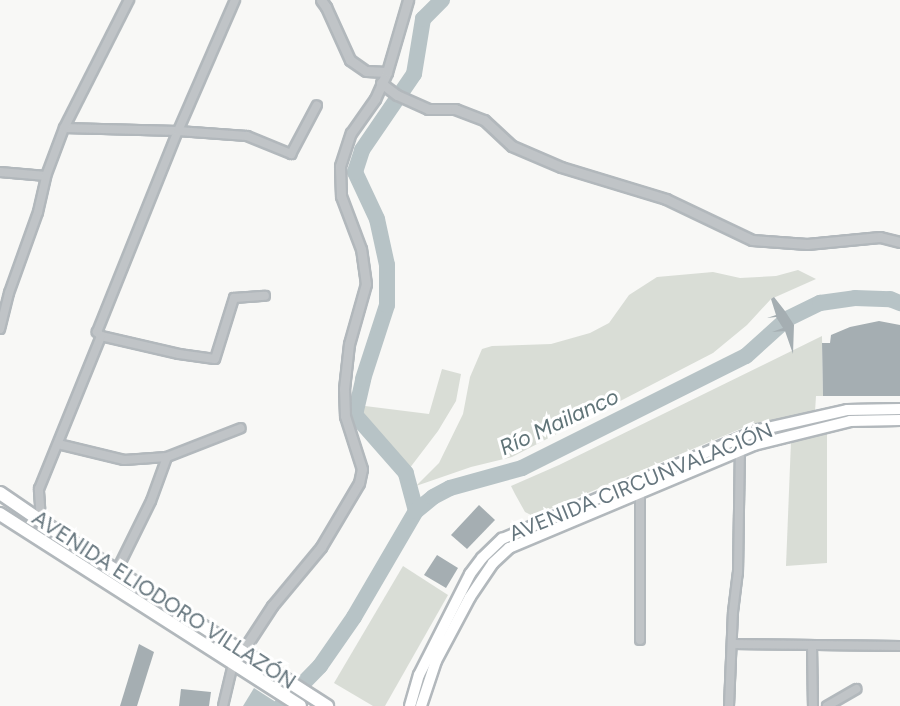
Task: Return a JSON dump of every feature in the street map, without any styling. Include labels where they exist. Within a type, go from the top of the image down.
[{"type":"highway","name":"AVENIDA ELIODORO VILLAZÓN","points":[[0,492],[327,706]]},
{"type":"highway","name":"AVENIDA ELIODORO VILLAZÓN","points":[[0,507],[70,560]]},
{"type":"highway","name":"AVENIDA ELIODORO VILLAZÓN","points":[[0,514],[300,706]]},
{"type":"highway","name":"AVENIDA ELIODORO VILLAZÓN","points":[[0,520],[70,560]]},
{"type":"main road","name":"AVENIDA CIRCUNVALACIÓN","points":[[410,706],[419,675],[436,639],[477,564],[494,544],[526,535],[640,492],[738,445],[759,430],[870,408],[900,409]]},
{"type":"main road","name":"AVENIDA CIRCUNVALACIÓN","points":[[422,706],[436,661],[470,597],[502,553],[526,535],[738,445],[850,421],[900,420]]},
{"type":"street","points":[[0,329],[9,293],[41,204],[46,176],[64,128],[129,0]]},
{"type":"street","points":[[235,0],[178,131],[97,332],[101,336],[179,354],[215,359],[234,298],[265,296]]},
{"type":"street","points":[[321,0],[350,60],[366,71],[387,72]]},
{"type":"street","points":[[242,652],[272,606],[321,547],[359,483],[362,469],[345,416],[344,389],[349,344],[366,284],[361,249],[341,196],[340,166],[351,133],[375,99],[387,72],[408,0]]},
{"type":"street","points":[[381,83],[397,96],[428,109],[455,110],[484,120],[512,146],[561,167],[666,199],[752,240],[807,244],[880,237],[900,242]]},
{"type":"street","points":[[64,128],[178,131],[247,136],[291,154],[317,105]]},
{"type":"street","points":[[0,172],[46,176]]},
{"type":"street","points":[[41,520],[39,489],[101,336]]},
{"type":"street","points":[[824,416],[825,428]]},
{"type":"street","points":[[58,444],[124,460],[167,457],[241,428]]},
{"type":"street","points":[[729,706],[733,612],[738,573],[738,445]]},
{"type":"street","points":[[117,570],[151,501],[167,457]]},
{"type":"street","points":[[640,492],[640,640]]},
{"type":"street","points":[[477,564],[488,571]]},
{"type":"street","points":[[733,644],[900,646]]},
{"type":"street","points":[[812,645],[813,706]]},
{"type":"street","points":[[223,706],[233,664]]},
{"type":"street","points":[[827,706],[856,689]]},
{"type":"shaded area","points":[[798,270],[816,279],[771,299],[747,325],[713,353],[512,457],[471,467],[416,486],[439,463],[463,414],[470,377],[482,349],[492,346],[551,344],[590,333],[609,323],[629,295],[657,277],[713,272],[740,278],[776,276]]},
{"type":"shaded area","points":[[822,336],[823,396],[816,396],[815,412],[752,424],[533,516],[525,512],[511,486],[559,465]]},
{"type":"shaded area","points":[[442,369],[461,374],[456,401],[438,431],[406,473],[355,415],[357,405],[429,414]]},
{"type":"shaded area","points":[[827,434],[827,563],[786,566],[791,441]]},
{"type":"shaded area","points":[[403,566],[448,595],[385,706],[373,706],[334,683]]},
{"type":"shaded area","points":[[254,688],[282,706],[243,706]]},
{"type":"building","points":[[774,297],[794,325],[793,354],[785,331],[772,332],[783,328],[776,317],[767,318],[776,315],[771,299]]},
{"type":"building","points":[[879,321],[900,325],[900,396],[823,396],[822,343],[830,343],[831,335],[850,327]]},
{"type":"building","points":[[479,505],[495,520],[467,549],[451,535]]},
{"type":"building","points":[[437,555],[458,568],[446,588],[424,575]]},
{"type":"building","points":[[139,644],[154,652],[137,706],[120,706]]},
{"type":"building","points":[[181,689],[211,692],[209,706],[179,706]]},
{"type":"waterway","points":[[416,511],[406,473],[355,415],[363,379],[387,305],[387,265],[377,219],[355,172],[362,150],[414,74],[423,19],[442,0]]},
{"type":"waterway","name":"Río Mailanco","points":[[281,706],[320,666],[354,617],[416,511],[433,497],[450,488],[522,468],[746,356],[787,319],[820,303],[855,298],[890,299],[900,303]]}]
